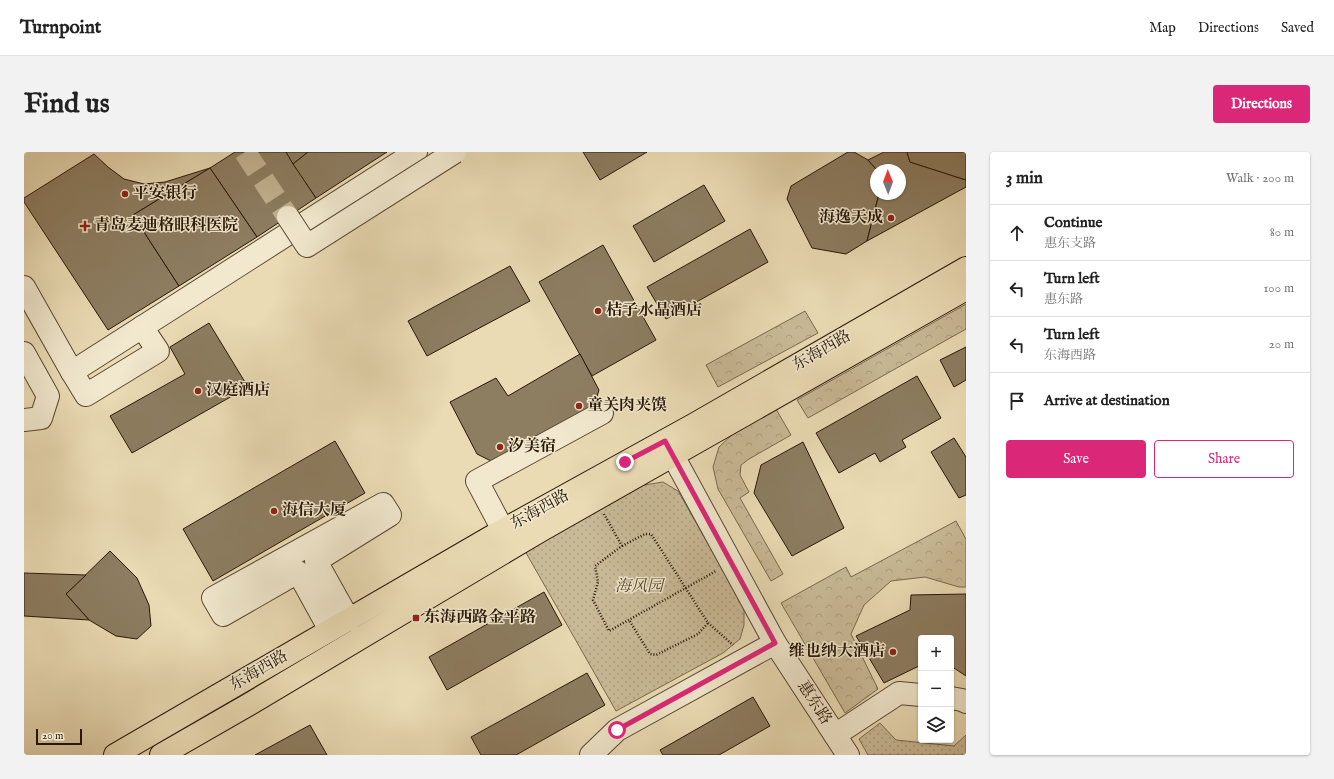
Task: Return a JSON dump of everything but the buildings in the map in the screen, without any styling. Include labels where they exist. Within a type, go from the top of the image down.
[{"type":"main road","name":"东海西路","points":[[161,755],[596,499],[669,448],[966,268]]},
{"type":"main road","name":"东海西路","points":[[115,755],[503,530],[669,448],[966,288]]},
{"type":"street","points":[[72,372],[416,152]]},
{"type":"street","points":[[288,217],[307,246],[455,152]]},
{"type":"street","points":[[24,286],[86,395],[158,350],[142,327]]},
{"type":"street","points":[[24,353],[48,396],[41,418],[24,420]]},
{"type":"street","points":[[503,530],[477,480],[602,413]]},
{"type":"street","name":"惠东路","points":[[669,448],[775,643],[848,755]]},
{"type":"street","points":[[330,630],[298,572],[222,615],[213,598],[383,504],[390,516],[316,561],[349,620]]},
{"type":"street","points":[[591,755],[617,730],[775,643]]},
{"type":"street","points":[[835,735],[899,692],[918,695]]},
{"type":"street","points":[[954,699],[966,702]]},
{"type":"path","points":[[596,499],[622,546]]},
{"type":"path","points":[[731,562],[685,588],[610,631],[593,600],[598,582],[595,566],[622,546],[645,534],[651,534],[685,588],[708,623],[748,658]]},
{"type":"path","points":[[629,620],[650,654],[656,656],[698,634],[708,623]]},
{"type":"green space","points":[[966,304],[966,329],[808,418],[797,400]]},
{"type":"green space","points":[[805,311],[818,333],[718,387],[706,365]]},
{"type":"green space","points":[[776,409],[791,435],[741,465],[740,475],[749,492],[740,498],[783,574],[771,581],[718,489],[713,467],[719,447],[734,433]]},
{"type":"green space","name":"海风园","points":[[663,482],[678,491],[744,607],[744,625],[740,639],[723,653],[616,711],[525,551],[644,485]]},
{"type":"green space","points":[[956,521],[966,539],[966,587],[959,587],[925,577],[891,581],[864,605],[851,634],[878,689],[845,713],[781,603],[846,567],[851,577]]},
{"type":"green space","points":[[880,723],[896,740],[954,746],[966,735],[966,755],[868,755],[859,739]]},
{"type":"tunnel","points":[[245,152],[288,217]]},
{"type":"place","name":"平安银行","points":[[125,194]]},
{"type":"place","name":"海逸天成","points":[[891,218]]},
{"type":"place","name":"青岛麦迪格眼科医院","points":[[85,226]]},
{"type":"place","name":"桔子水晶酒店","points":[[598,311]]},
{"type":"place","name":"汉庭酒店","points":[[198,391]]},
{"type":"place","name":"童关肉夹馍","points":[[579,406]]},
{"type":"place","name":"汐美宿","points":[[500,447]]},
{"type":"place","name":"海信大厦","points":[[274,511]]},
{"type":"place","name":"东海西路金平路","points":[[416,618]]},
{"type":"place","name":"维也纳大酒店","points":[[893,652]]},
{"type":"route","points":[[617,730],[775,643],[665,441],[625,462]]}]
